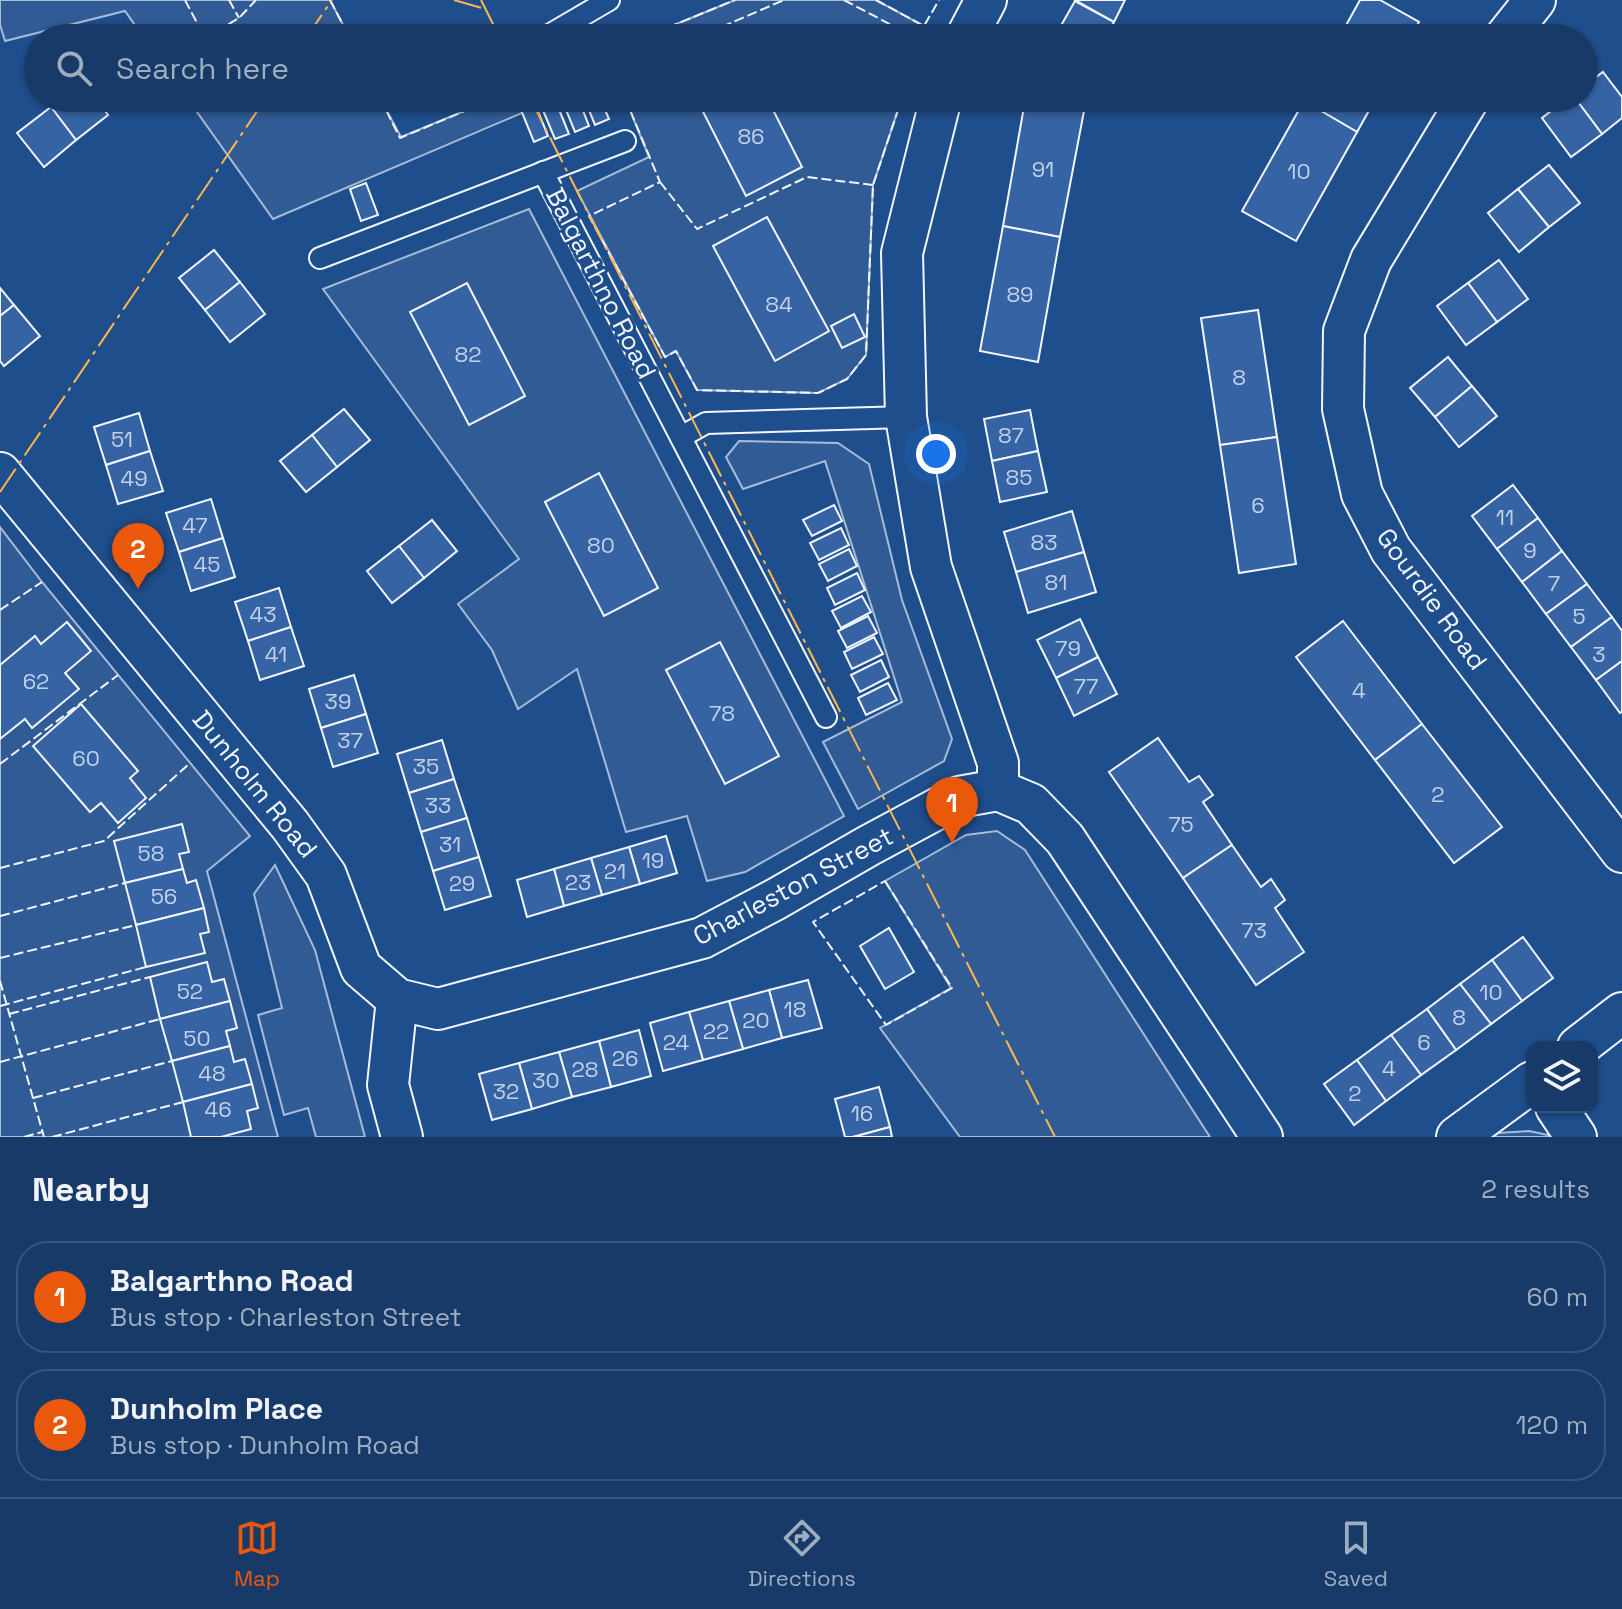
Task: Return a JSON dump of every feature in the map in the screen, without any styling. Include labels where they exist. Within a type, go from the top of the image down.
[{"type":"street","points":[[973,24],[986,0]]},
{"type":"street","points":[[1516,24],[1535,0]]},
{"type":"street","points":[[937,112],[902,253],[906,417],[931,567],[998,763],[998,790],[1031,804],[1065,839],[1262,1137]]},
{"type":"street","name":"Gourdie Road","points":[[1461,112],[1371,260],[1344,331],[1343,409],[1362,494],[1391,550],[1622,852]]},
{"type":"street","name":"Dunholm Road","points":[[0,473],[290,825],[326,875],[361,968],[397,999]]},
{"type":"street","name":"Charleston Street","points":[[397,999],[438,1009],[702,938],[959,797],[998,790]]},
{"type":"street","points":[[397,999],[388,1085],[402,1137]]},
{"type":"street","points":[[1586,1041],[1622,1013]]},
{"type":"street","points":[[1457,1137],[1526,1086]]},
{"type":"street","points":[[1560,1113],[1576,1137]]},
{"type":"lane","points":[[567,24],[602,2]]},
{"type":"lane","points":[[320,258],[625,141]]},
{"type":"lane","name":"Balgarthno Road","points":[[543,172],[826,717]]},
{"type":"lane","points":[[681,437],[706,423],[906,417]]},
{"type":"shaded area","points":[[0,0],[330,0],[343,24],[134,24],[125,11],[73,24],[24,24],[24,36],[5,41],[0,25]]},
{"type":"shaded area","points":[[735,0],[876,0],[920,24],[676,24]]},
{"type":"shaded area","points":[[197,112],[388,112],[401,137],[462,112],[524,112],[273,219]]},
{"type":"shaded area","points":[[631,112],[897,112],[873,185],[866,355],[847,379],[818,393],[697,390],[676,351],[665,357],[577,191],[649,157]]},
{"type":"shaded area","points":[[529,209],[844,816],[745,872],[707,881],[687,816],[626,832],[577,669],[518,709],[492,650],[458,604],[519,559],[323,289]]},
{"type":"shaded area","points":[[739,441],[838,443],[869,464],[902,600],[952,739],[944,761],[858,809],[823,742],[902,702],[825,461],[743,489],[726,457]]},
{"type":"shaded area","points":[[0,527],[250,836],[207,871],[278,1137],[0,1137]]},
{"type":"shaded area","points":[[997,831],[1025,850],[1210,1137],[960,1137],[880,1028],[951,988],[885,881],[966,835]]},
{"type":"shaded area","points":[[275,865],[315,950],[365,1137],[316,1137],[308,1108],[284,1115],[258,1015],[282,1008],[254,894]]},
{"type":"shaded area","points":[[1529,1131],[1557,1137],[1493,1137],[1498,1133]]},
{"type":"building","points":[[1075,0],[1125,0],[1114,22]]},
{"type":"building","points":[[1360,0],[1380,0],[1419,22],[1418,24],[1347,24]]},
{"type":"building","points":[[1075,1],[1114,22],[1113,24],[1062,24]]},
{"type":"building","points":[[1603,72],[1622,97],[1622,118],[1602,134],[1586,112],[1598,112],[1598,76]]},
{"type":"building","points":[[44,112],[55,112],[76,140],[44,167],[17,133]]},
{"type":"building","points":[[55,112],[106,112],[108,115],[76,140]]},
{"type":"building","points":[[522,112],[538,112],[548,136],[534,142]]},
{"type":"building","points":[[544,112],[560,112],[569,134],[555,139]]},
{"type":"building","points":[[567,112],[584,112],[589,126],[575,132]]},
{"type":"building","points":[[590,112],[606,112],[609,119],[595,125]]},
{"type":"building","points":[[703,112],[774,112],[802,167],[746,196]]},
{"type":"building","points":[[1023,112],[1084,112],[1060,237],[1003,226]]},
{"type":"building","points":[[1298,112],[1323,112],[1357,132],[1296,241],[1242,211]]},
{"type":"building","points":[[1323,112],[1368,112],[1357,132]]},
{"type":"building","points":[[1550,112],[1586,112],[1602,134],[1571,157],[1542,118]]},
{"type":"building","points":[[1549,165],[1580,203],[1549,227],[1518,189]]},
{"type":"building","points":[[366,183],[378,215],[361,221],[350,189]]},
{"type":"building","points":[[1518,189],[1549,227],[1519,252],[1488,213]]},
{"type":"building","points":[[767,217],[829,331],[775,361],[713,246]]},
{"type":"building","points":[[1003,226],[1060,237],[1038,362],[980,351]]},
{"type":"building","points":[[214,250],[240,282],[205,310],[179,278]]},
{"type":"building","points":[[1499,260],[1528,299],[1497,322],[1468,283]]},
{"type":"building","points":[[240,282],[265,314],[230,342],[205,310]]},
{"type":"building","points":[[467,283],[525,396],[469,425],[410,312]]},
{"type":"building","points":[[1468,283],[1497,322],[1466,345],[1437,306]]},
{"type":"building","points":[[0,288],[14,305],[0,316]]},
{"type":"building","points":[[14,305],[40,336],[4,366],[0,361],[0,316]]},
{"type":"building","points":[[1258,310],[1277,437],[1220,445],[1201,318]]},
{"type":"building","points":[[854,314],[865,337],[842,348],[831,326]]},
{"type":"building","points":[[1448,357],[1472,386],[1435,417],[1410,388]]},
{"type":"building","points":[[1472,386],[1497,416],[1459,447],[1435,417]]},
{"type":"building","points":[[344,409],[370,440],[337,467],[312,435]]},
{"type":"building","points":[[1030,410],[1038,451],[992,461],[984,419]]},
{"type":"building","points":[[139,413],[150,451],[106,465],[94,427]]},
{"type":"building","points":[[312,435],[337,467],[306,492],[280,461]]},
{"type":"building","points":[[1277,437],[1296,564],[1239,573],[1220,445]]},
{"type":"building","points":[[150,451],[163,491],[118,504],[106,465]]},
{"type":"building","points":[[1038,451],[1047,492],[1000,502],[992,461]]},
{"type":"building","points":[[599,473],[658,588],[604,616],[545,502]]},
{"type":"building","points":[[1513,485],[1538,518],[1497,549],[1472,516]]},
{"type":"building","points":[[211,499],[223,538],[179,552],[166,513]]},
{"type":"building","points":[[834,505],[842,521],[812,536],[803,520]]},
{"type":"building","points":[[1072,511],[1084,552],[1016,572],[1004,532]]},
{"type":"building","points":[[1538,518],[1562,551],[1522,582],[1497,549]]},
{"type":"building","points":[[432,520],[457,551],[424,578],[399,546]]},
{"type":"building","points":[[841,528],[849,545],[819,560],[810,543]]},
{"type":"building","points":[[223,538],[235,577],[191,591],[179,552]]},
{"type":"building","points":[[399,546],[424,578],[392,603],[367,571]]},
{"type":"building","points":[[849,549],[857,566],[828,581],[819,564]]},
{"type":"building","points":[[1562,551],[1587,584],[1546,614],[1522,582]]},
{"type":"building","points":[[1084,552],[1096,592],[1028,613],[1016,572]]},
{"type":"building","points":[[857,573],[865,590],[835,605],[827,588]]},
{"type":"building","points":[[1587,584],[1612,617],[1571,647],[1546,614]]},
{"type":"building","points":[[279,588],[291,627],[248,641],[235,602]]},
{"type":"building","points":[[862,596],[871,612],[841,628],[832,611]]},
{"type":"building","points":[[868,616],[877,633],[847,648],[838,631]]},
{"type":"building","points":[[1612,617],[1622,631],[1622,661],[1596,680],[1571,647]]},
{"type":"building","points":[[1080,619],[1098,657],[1056,678],[1037,640]]},
{"type":"building","points":[[1343,621],[1422,724],[1375,760],[1296,657]]},
{"type":"building","points":[[67,622],[91,651],[65,673],[79,689],[32,728],[25,719],[0,739],[0,665],[35,636],[41,644]]},
{"type":"building","points":[[291,627],[304,666],[260,680],[248,641]]},
{"type":"building","points":[[874,637],[883,654],[852,669],[844,652]]},
{"type":"building","points":[[720,642],[779,756],[725,784],[666,670]]},
{"type":"building","points":[[1098,657],[1117,694],[1074,716],[1056,678]]},
{"type":"building","points":[[881,660],[889,677],[860,692],[851,675]]},
{"type":"building","points":[[1622,661],[1622,712],[1620,713],[1596,680]]},
{"type":"building","points":[[354,675],[366,714],[321,728],[309,689]]},
{"type":"building","points":[[888,683],[897,700],[866,715],[858,698]]},
{"type":"building","points":[[81,704],[138,771],[130,778],[146,798],[118,823],[101,803],[90,812],[33,746]]},
{"type":"building","points":[[366,714],[378,753],[333,767],[321,728]]},
{"type":"building","points":[[1422,724],[1502,827],[1454,863],[1375,760]]},
{"type":"building","points":[[1158,738],[1189,782],[1199,776],[1213,795],[1203,802],[1232,845],[1183,878],[1109,772]]},
{"type":"building","points":[[442,740],[454,779],[409,793],[397,754]]},
{"type":"building","points":[[454,779],[467,818],[421,832],[409,793]]},
{"type":"building","points":[[467,818],[479,857],[433,871],[421,832]]},
{"type":"building","points":[[182,824],[189,852],[179,854],[183,869],[125,883],[114,841]]},
{"type":"building","points":[[666,836],[677,873],[640,884],[629,847]]},
{"type":"building","points":[[1232,845],[1261,887],[1271,879],[1285,900],[1275,908],[1304,952],[1256,985],[1183,878]]},
{"type":"building","points":[[629,847],[640,884],[602,895],[591,858]]},
{"type":"building","points":[[479,857],[491,896],[445,910],[433,871]]},
{"type":"building","points":[[591,858],[602,895],[564,906],[554,869]]},
{"type":"building","points":[[183,869],[187,883],[196,880],[204,908],[136,925],[125,883]]},
{"type":"building","points":[[554,869],[564,906],[527,917],[517,880]]},
{"type":"building","points":[[204,908],[209,932],[200,934],[205,953],[146,967],[136,925]]},
{"type":"building","points":[[889,928],[914,972],[885,989],[860,946]]},
{"type":"building","points":[[1523,937],[1553,978],[1522,1001],[1492,960]]},
{"type":"building","points":[[1492,960],[1522,1001],[1491,1024],[1460,984]]},
{"type":"building","points":[[207,962],[212,982],[224,979],[230,1001],[160,1019],[150,977]]},
{"type":"building","points":[[808,980],[822,1028],[782,1038],[769,990]]},
{"type":"building","points":[[1460,984],[1491,1024],[1456,1050],[1427,1009]]},
{"type":"building","points":[[769,990],[782,1038],[743,1049],[729,1001]]},
{"type":"building","points":[[230,1001],[237,1028],[226,1031],[230,1046],[172,1061],[160,1019]]},
{"type":"building","points":[[729,1001],[743,1049],[703,1060],[689,1012]]},
{"type":"building","points":[[1427,1009],[1456,1050],[1421,1075],[1391,1035]]},
{"type":"building","points":[[689,1012],[703,1060],[663,1071],[650,1023]]},
{"type":"building","points":[[639,1030],[651,1076],[611,1087],[599,1041]]},
{"type":"building","points":[[1391,1035],[1421,1075],[1386,1101],[1357,1060]]},
{"type":"building","points":[[599,1041],[611,1087],[572,1097],[559,1052]]},
{"type":"building","points":[[230,1046],[234,1062],[245,1059],[252,1084],[183,1102],[172,1061]]},
{"type":"building","points":[[559,1052],[572,1097],[532,1109],[519,1063]]},
{"type":"building","points":[[1357,1060],[1386,1101],[1354,1125],[1324,1084]]},
{"type":"building","points":[[519,1063],[532,1109],[492,1120],[479,1074]]},
{"type":"building","points":[[252,1084],[258,1108],[247,1111],[251,1129],[221,1137],[191,1137],[183,1102]]},
{"type":"building","points":[[879,1087],[890,1127],[845,1137],[835,1099]]},
{"type":"building","points":[[890,1127],[892,1137],[853,1137]]},
{"type":"fence","points":[[185,0],[198,24]]},
{"type":"fence","points":[[229,0],[239,18]]},
{"type":"fence","points":[[229,24],[256,0]]},
{"type":"fence","points":[[330,0],[343,24]]},
{"type":"fence","points":[[676,24],[735,0]]},
{"type":"fence","points":[[728,24],[784,0]]},
{"type":"fence","points":[[844,0],[889,24]]},
{"type":"fence","points":[[876,0],[920,24]]},
{"type":"fence","points":[[925,24],[939,0]]},
{"type":"fence","points":[[387,112],[400,138],[462,112]]},
{"type":"fence","points":[[631,112],[660,182],[589,216],[665,357],[676,351],[697,390],[818,393],[847,379],[866,355],[873,185],[897,112]]},
{"type":"fence","points":[[660,182],[697,229],[807,177],[873,185]]},
{"type":"fence","points":[[0,610],[42,582]]},
{"type":"fence","points":[[0,764],[118,675]]},
{"type":"fence","points":[[0,868],[104,841],[190,763]]},
{"type":"fence","points":[[885,881],[952,988],[886,1025],[813,922],[885,881]]},
{"type":"fence","points":[[0,916],[125,883]]},
{"type":"fence","points":[[0,958],[136,925]]},
{"type":"fence","points":[[0,1006],[146,967]]},
{"type":"fence","points":[[9,1014],[150,977]]},
{"type":"fence","points":[[0,981],[44,1137]]},
{"type":"fence","points":[[0,1062],[160,1019]]},
{"type":"fence","points":[[33,1098],[172,1061]]},
{"type":"fence","points":[[52,1137],[183,1102]]},
{"type":"fence","points":[[24,1137],[42,1132]]},
{"type":"power","points":[[316,24],[332,0]]},
{"type":"power","points":[[454,0],[485,9]]},
{"type":"power","points":[[481,0],[493,24]]},
{"type":"power","points":[[0,492],[257,112]]},
{"type":"power","points":[[537,112],[1055,1137]]},
{"type":"place","name":"Dunholm Place","points":[[138,589]]},
{"type":"place","name":"Balgarthno Road","points":[[952,843]]}]
